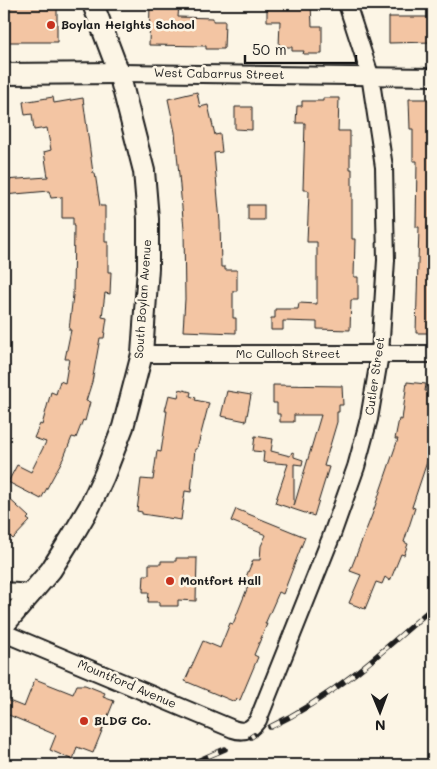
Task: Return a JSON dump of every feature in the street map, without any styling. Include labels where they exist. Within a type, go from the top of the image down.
[{"type":"street","name":"South Boylan Avenue","points":[[4,625],[51,570],[74,536],[104,476],[123,427],[142,354],[148,268],[148,219],[144,171],[119,73],[93,4]]},
{"type":"street","name":"Cutler Street","points":[[250,729],[258,720],[330,540],[356,467],[369,419],[380,354],[386,260],[384,167],[370,75],[347,4]]},
{"type":"street","name":"West Cabarrus Street","points":[[4,74],[119,73],[433,77]]},
{"type":"street","name":"Mc Culloch Street","points":[[142,354],[433,354]]},
{"type":"street","points":[[4,592],[31,593]]},
{"type":"street","name":"Mountford Avenue","points":[[4,633],[240,731],[250,729]]},
{"type":"building","points":[[13,4],[50,4],[50,8],[57,8],[57,42],[4,42],[4,8],[13,7]]},
{"type":"building","points":[[150,4],[179,4],[178,17],[213,18],[213,21],[225,21],[224,49],[206,49],[206,46],[149,45]]},
{"type":"building","points":[[267,4],[311,4],[312,26],[322,26],[322,54],[303,54],[304,51],[292,51],[292,47],[279,47],[280,21],[267,21]]},
{"type":"building","points":[[389,17],[432,17],[433,42],[389,43]]},
{"type":"building","points":[[197,92],[200,107],[208,105],[215,135],[220,134],[222,152],[214,153],[220,222],[221,267],[225,267],[225,270],[237,270],[237,291],[233,291],[233,318],[236,318],[236,333],[183,331],[185,299],[184,229],[175,132],[168,99]]},
{"type":"building","points":[[53,97],[54,103],[83,98],[93,173],[95,173],[100,206],[105,206],[105,242],[108,242],[108,272],[111,272],[110,294],[105,293],[102,317],[107,318],[104,338],[100,338],[92,382],[86,401],[90,402],[85,421],[83,420],[76,438],[72,437],[64,457],[41,499],[8,482],[17,465],[31,472],[46,442],[34,438],[40,424],[42,425],[51,392],[56,394],[60,381],[65,383],[69,359],[65,359],[71,330],[69,330],[73,295],[74,226],[73,218],[62,218],[62,197],[51,198],[49,191],[4,195],[4,180],[48,177],[44,152],[51,150],[47,128],[34,130],[32,114],[25,115],[23,102]]},
{"type":"building","points":[[323,98],[339,98],[338,131],[350,131],[352,239],[355,239],[354,277],[358,277],[358,300],[351,300],[350,330],[317,329],[317,322],[283,321],[283,330],[271,330],[271,318],[275,318],[275,309],[298,309],[299,303],[317,304],[317,242],[307,242],[309,192],[308,190],[303,190],[305,123],[296,123],[297,106],[302,106],[302,101],[323,101]]},
{"type":"building","points":[[409,99],[433,99],[433,333],[416,333],[419,227],[416,227],[417,161],[413,161],[413,129],[410,129]]},
{"type":"building","points":[[235,107],[252,107],[252,130],[235,129]]},
{"type":"building","points":[[248,205],[264,205],[264,220],[248,220]]},
{"type":"building","points":[[407,382],[426,384],[425,391],[433,392],[433,435],[429,456],[412,507],[415,508],[404,542],[408,544],[404,555],[401,554],[390,581],[385,577],[382,584],[376,582],[365,609],[349,603],[361,575],[350,571],[372,515],[398,439],[395,439],[399,419],[402,420]]},
{"type":"building","points":[[273,385],[342,386],[343,405],[339,405],[339,412],[337,412],[337,422],[324,466],[329,467],[314,516],[275,503],[288,464],[263,462],[264,452],[253,451],[255,436],[273,439],[271,451],[290,456],[292,452],[294,457],[303,460],[302,465],[294,464],[294,506],[321,415],[294,415],[294,422],[280,422],[280,414],[277,414],[277,403],[273,403]]},
{"type":"building","points":[[180,389],[191,392],[190,396],[196,398],[195,400],[209,403],[197,449],[195,449],[191,492],[185,491],[181,520],[142,514],[142,512],[137,511],[141,479],[153,480],[157,451],[161,452],[167,411],[165,411],[169,395],[178,397]]},
{"type":"building","points":[[227,391],[251,395],[246,421],[221,416]]},
{"type":"building","points":[[4,494],[29,517],[27,519],[30,521],[13,539],[4,530]]},
{"type":"building","points":[[236,509],[305,537],[283,594],[279,592],[265,624],[267,624],[254,655],[258,657],[240,700],[237,699],[235,702],[185,681],[203,641],[220,648],[230,623],[233,624],[251,579],[246,577],[253,560],[260,560],[261,546],[266,535],[231,521]]},
{"type":"building","name":"Montfort Hall","points":[[176,558],[197,558],[196,601],[178,600],[178,606],[159,606],[159,602],[148,602],[149,592],[143,592],[144,575],[149,575],[149,564],[161,564],[161,561],[176,561]]},
{"type":"building","points":[[35,679],[73,694],[77,685],[85,685],[105,693],[103,697],[114,701],[93,753],[77,747],[73,760],[50,750],[56,735],[4,713],[4,699],[24,707]]},
{"type":"railway","points":[[270,727],[336,688],[433,607]]},
{"type":"railway","points":[[188,765],[225,749]]},
{"type":"place","name":"Boylan Heights School","points":[[51,25]]},
{"type":"place","name":"Montfort Hall","points":[[170,581]]},
{"type":"place","name":"BLDG Co.","points":[[84,721]]}]
